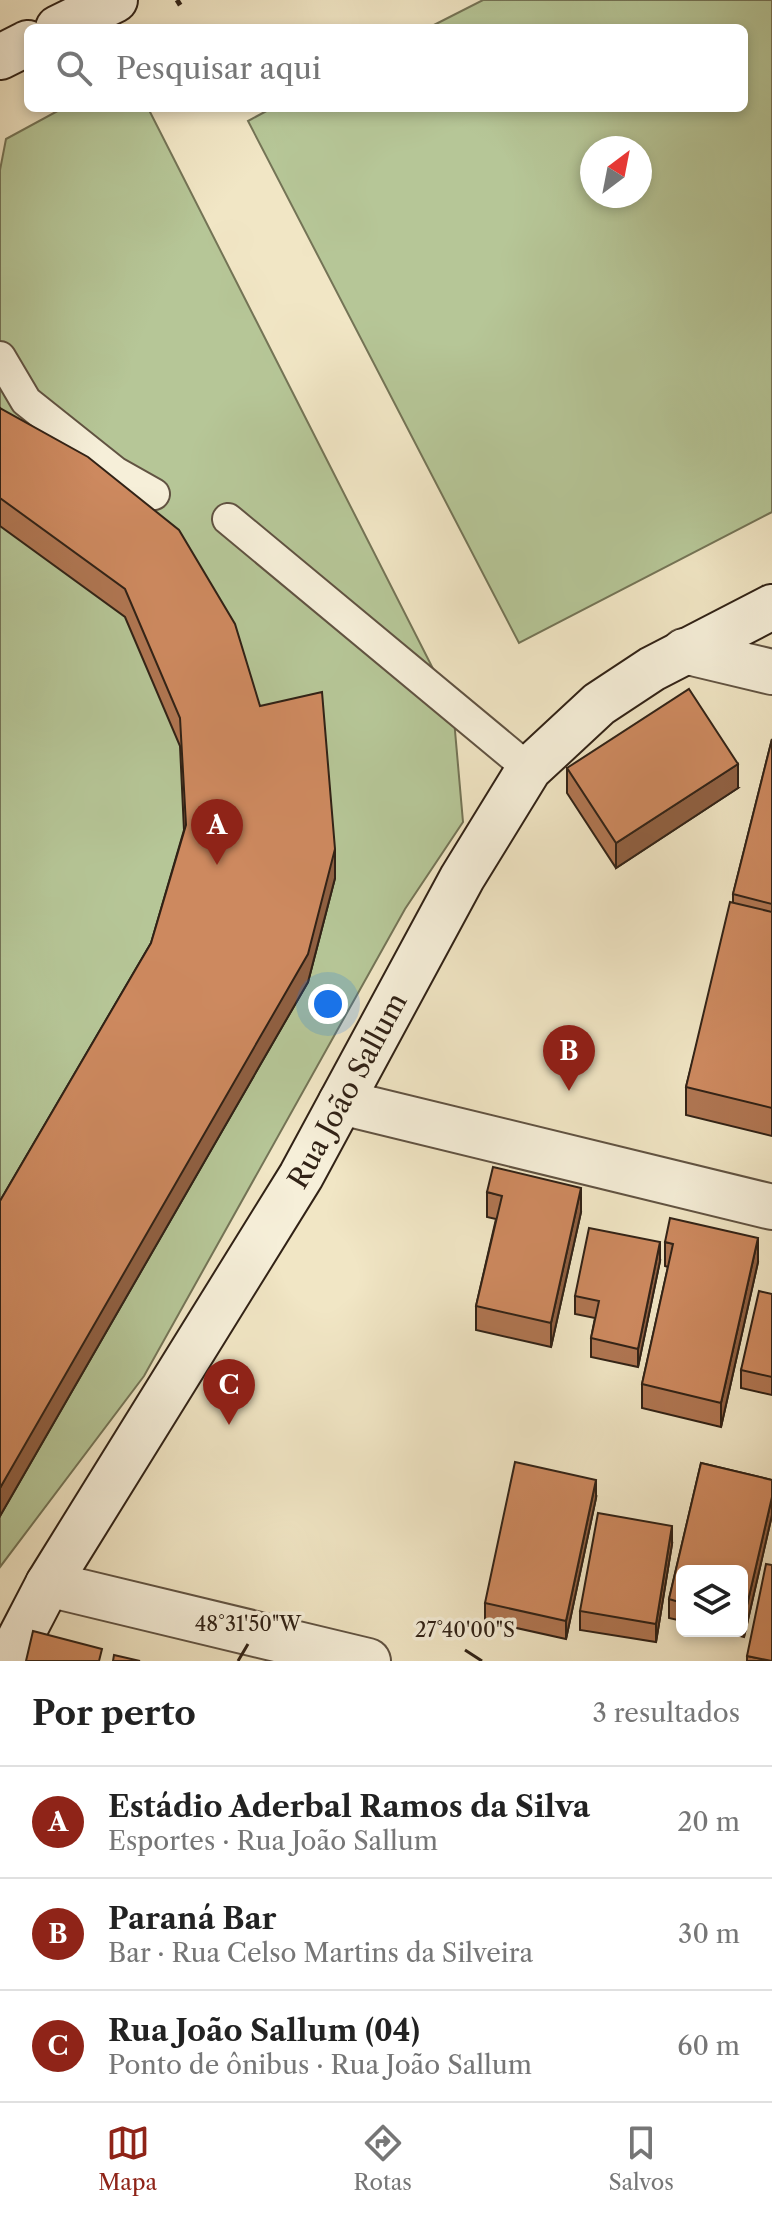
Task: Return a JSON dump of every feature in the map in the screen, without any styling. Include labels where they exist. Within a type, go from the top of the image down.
[{"type":"street","points":[[66,24],[115,0]]},
{"type":"street","points":[[0,57],[24,45]]},
{"type":"street","name":"Rua João Sallum","points":[[8,1661],[48,1584],[301,1176],[462,878],[529,769],[599,704],[684,651],[772,607]]},
{"type":"street","points":[[684,651],[772,672]]},
{"type":"street","points":[[341,1102],[772,1207]]},
{"type":"street","points":[[48,1584],[368,1661]]},
{"type":"lane","points":[[0,357],[26,401],[115,472],[154,494]]},
{"type":"lane","points":[[228,519],[529,769]]},
{"type":"path","points":[[177,0],[182,8]]},
{"type":"green space","points":[[483,0],[772,0],[772,512],[519,643],[248,121],[265,112],[748,112],[748,24],[436,24]]},
{"type":"green space","points":[[56,112],[150,112],[453,708],[463,822],[405,909],[144,1376],[0,1567],[0,170],[6,139]]},
{"type":"building","points":[[0,408],[88,457],[179,530],[235,624],[260,706],[322,692],[335,849],[308,954],[0,1488],[0,1201],[151,943],[186,825],[180,718],[125,589],[0,498]]},
{"type":"building","points":[[689,689],[738,764],[616,843],[567,768]]},
{"type":"building","points":[[772,739],[772,904],[733,894]]},
{"type":"building","points":[[730,902],[772,912],[772,1108],[686,1087]]},
{"type":"building","points":[[493,1167],[581,1188],[551,1323],[476,1306],[502,1196],[487,1192]]},
{"type":"building","points":[[670,1218],[758,1238],[721,1403],[642,1384],[673,1244],[665,1242]]},
{"type":"building","points":[[589,1228],[660,1242],[638,1349],[591,1338],[599,1301],[575,1296]]},
{"type":"building","points":[[759,1291],[772,1294],[772,1377],[741,1370]]},
{"type":"building","points":[[515,1462],[596,1480],[566,1621],[485,1603]]},
{"type":"building","points":[[701,1463],[772,1480],[772,1497],[748,1601],[748,1565],[677,1565]]},
{"type":"building","points":[[598,1513],[672,1526],[656,1624],[580,1611]]},
{"type":"building","points":[[766,1564],[772,1565],[772,1661],[747,1656]]},
{"type":"building","points":[[676,1569],[676,1601],[669,1599]]},
{"type":"building","points":[[33,1631],[102,1649],[99,1661],[26,1661]]},
{"type":"building","points":[[114,1655],[140,1661],[113,1661]]},
{"type":"place","name":"Estádio Aderbal Ramos da Silva","points":[[217,865]]},
{"type":"place","name":"Paraná Bar","points":[[569,1091]]},
{"type":"place","name":"Rua João Sallum (04)","points":[[229,1425]]}]
